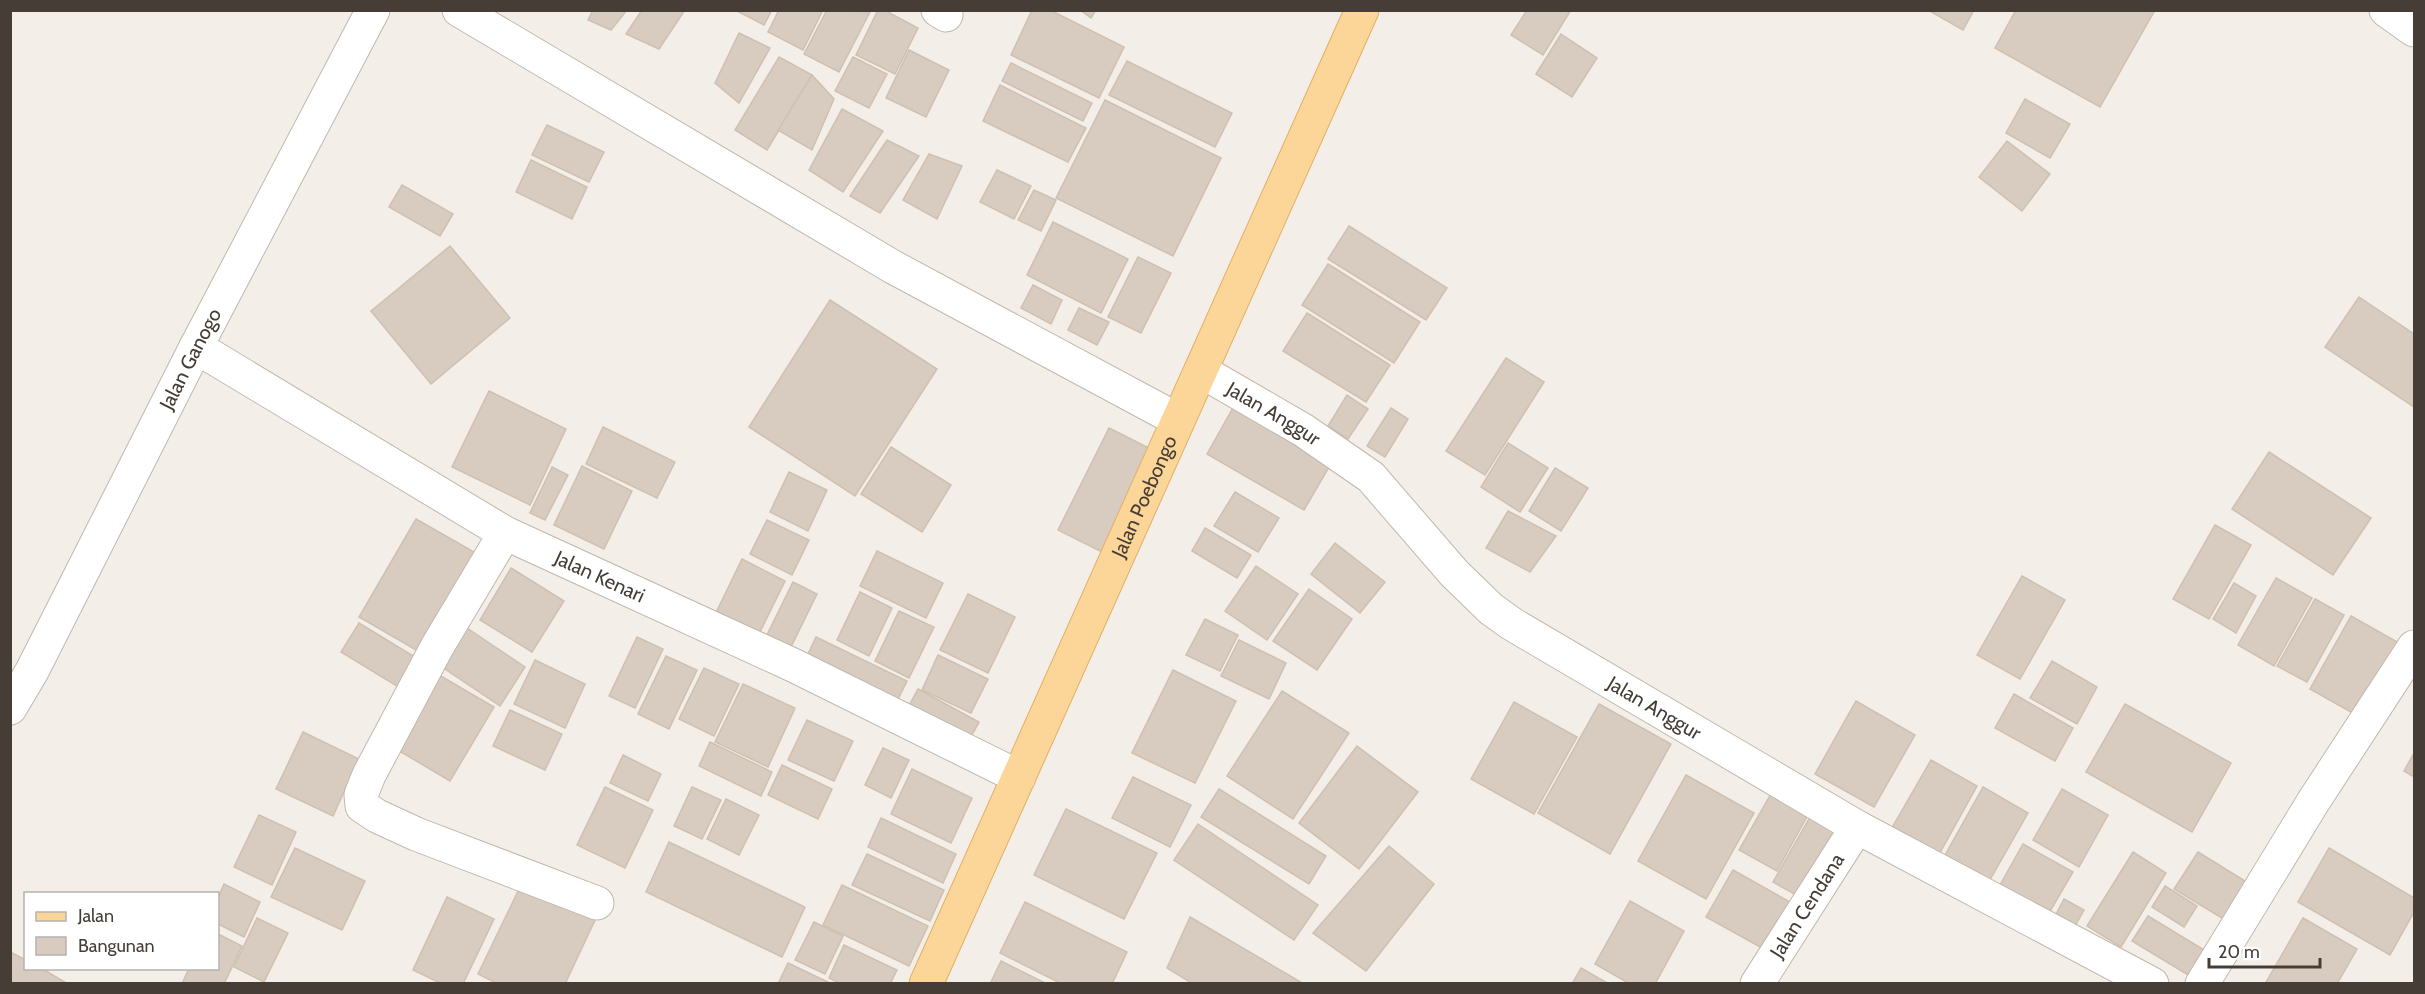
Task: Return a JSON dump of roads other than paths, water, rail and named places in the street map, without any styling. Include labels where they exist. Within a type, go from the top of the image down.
[{"type":"main road","name":"Jalan Poebongo","points":[[926,984],[1362,10]]},
{"type":"street","name":"Jalan Ganogo","points":[[10,708],[32,671],[196,347],[373,10]]},
{"type":"street","points":[[459,10],[893,267],[1178,420]]},
{"type":"street","points":[[2386,10],[2415,30]]},
{"type":"street","name":"Jalan Kenari","points":[[196,347],[505,533],[795,666],[1019,777]]},
{"type":"street","name":"Jalan Anggur","points":[[1201,371],[1304,430],[1371,477],[1454,573],[1491,609],[1512,624],[1857,826],[2152,984]]},
{"type":"street","points":[[505,533],[437,647],[369,775],[361,795],[362,806],[377,816],[416,834],[597,903]]},
{"type":"street","points":[[2202,984],[2313,802],[2415,646]]},
{"type":"street","name":"Jalan Cendana","points":[[1757,984],[1857,826]]}]
